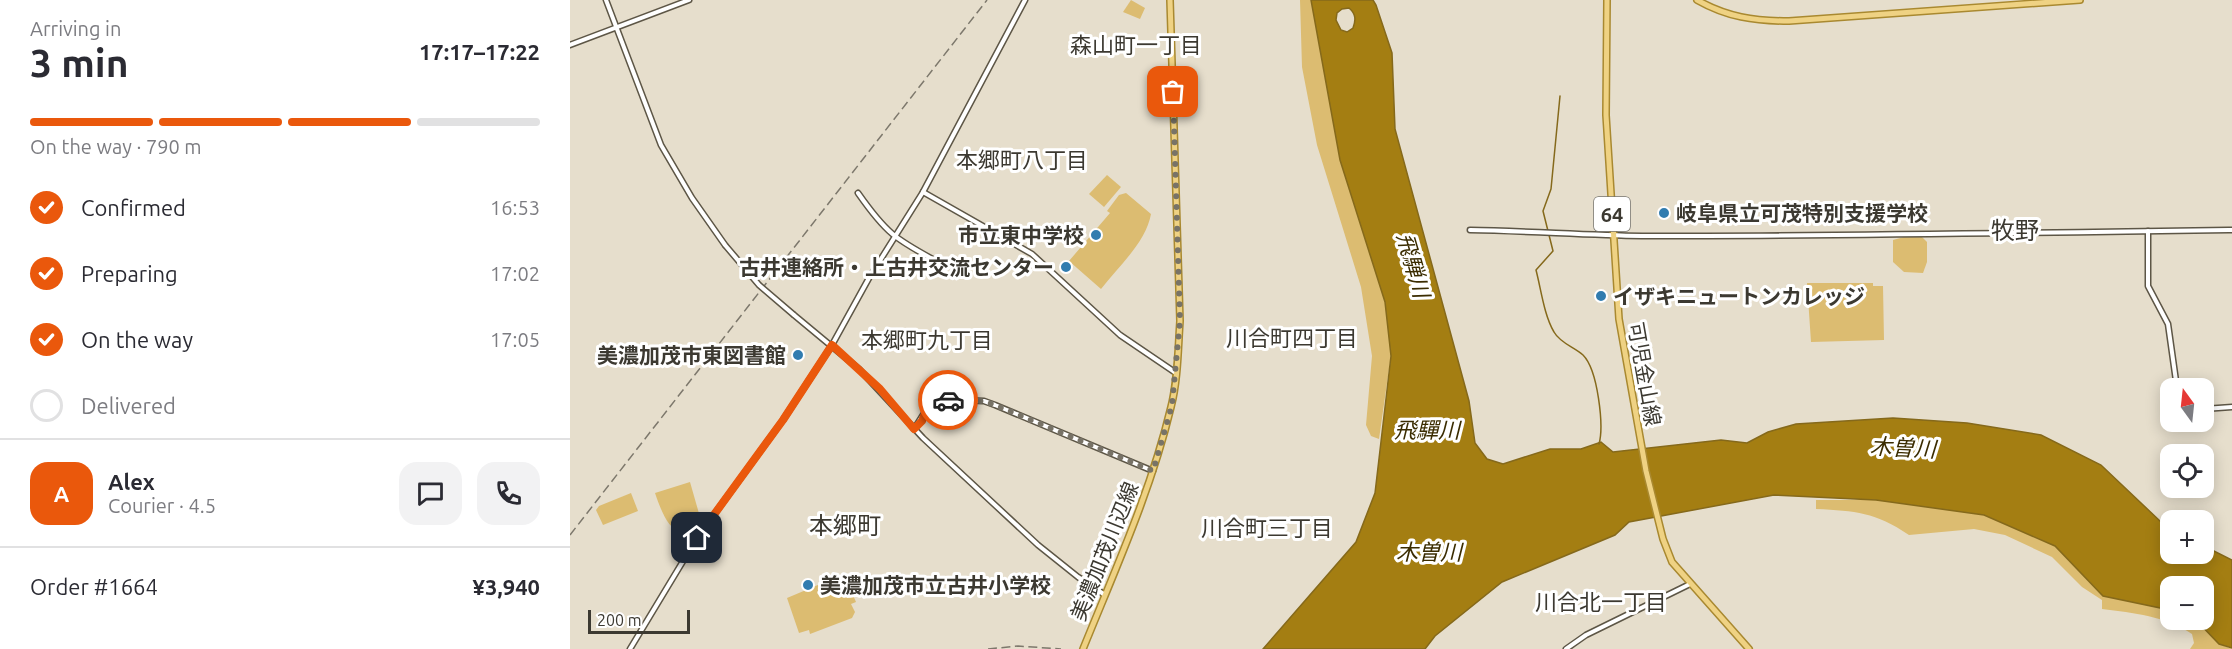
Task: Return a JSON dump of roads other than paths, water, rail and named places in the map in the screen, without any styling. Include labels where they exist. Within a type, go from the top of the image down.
[{"type":"main road","name":"美濃加茂川辺線","points":[[1083,649],[1153,471],[1172,405],[1180,321],[1170,0]]},
{"type":"main road","name":"可児金山線","points":[[1607,0],[1606,115],[1613,235],[1619,319],[1637,427],[1657,518],[1670,557],[1690,584],[1749,649]]},
{"type":"main road","points":[[1697,0],[1716,11],[1748,20],[1788,21],[2080,0]]},
{"type":"street","points":[[606,0],[661,144],[692,198],[725,245],[759,285],[832,345],[880,389],[914,429],[1038,545],[1105,595]]},
{"type":"street","points":[[570,45],[689,0]]},
{"type":"street","points":[[630,649],[692,546],[776,430],[832,345],[869,278],[896,239],[923,192],[1025,0]]},
{"type":"street","points":[[858,192],[877,221],[896,239],[938,261]]},
{"type":"street","points":[[923,192],[1032,254],[1120,335],[1176,373]]},
{"type":"street","points":[[1470,230],[1613,235],[2232,230]]},
{"type":"street","points":[[2148,231],[2148,286],[2168,324],[2176,378]]},
{"type":"street","points":[[914,429],[922,421],[927,405],[933,399],[984,401],[1153,471]]},
{"type":"street","points":[[2214,409],[2232,407]]},
{"type":"street","points":[[1566,649],[1586,635],[1690,584]]},
{"type":"water","name":"木曽川","points":[[1311,0],[1373,0],[1376,5],[1392,53],[1395,129],[1469,401],[1475,443],[1487,459],[1503,464],[1550,449],[1581,449],[1601,442],[1613,452],[1721,440],[1747,443],[1768,432],[1796,424],[1893,418],[1967,423],[2041,435],[2101,465],[2160,521],[2160,564],[2214,564],[2214,551],[2232,560],[2232,648],[2219,644],[2206,630],[2214,630],[2214,576],[2160,576],[2160,608],[2103,596],[2055,546],[1984,515],[1876,500],[1774,495],[1629,522],[1615,535],[1502,582],[1435,636],[1425,649],[1263,649],[1356,542],[1375,493],[1391,356],[1385,302],[1340,160]],"holes":[[[1349,8],[1355,17],[1353,28],[1347,32],[1341,30],[1336,20],[1337,13]]]},
{"type":"waterway","points":[[1560,96],[1551,189],[1543,211],[1553,251],[1536,270],[1545,310],[1554,332],[1563,342],[1583,355],[1593,373],[1600,412],[1599,444]]},
{"type":"railway","points":[[570,535],[987,0]]},
{"type":"railway","points":[[988,649],[1018,646],[1061,649]]},
{"type":"place","name":"岐阜県立可茂特別支援学校","points":[[1664,213]]},
{"type":"place","name":"市立東中学校","points":[[1096,235]]},
{"type":"place","name":"古井連絡所・上古井交流センター","points":[[1066,267]]},
{"type":"place","name":"イザキニュートンカレッジ","points":[[1601,296]]},
{"type":"place","name":"美濃加茂市東図書館","points":[[798,355]]},
{"type":"place","name":"美濃加茂市立古井小学校","points":[[808,585]]},
{"type":"district","name":"森山町一丁目","points":[[1136,44]]},
{"type":"district","name":"本郷町八丁目","points":[[1022,159]]},
{"type":"district","name":"牧野","points":[[2015,230]]},
{"type":"district","name":"川合町四丁目","points":[[1292,337]]},
{"type":"district","name":"本郷町九丁目","points":[[927,339]]},
{"type":"district","name":"本郷町","points":[[845,525]]},
{"type":"district","name":"川合町三丁目","points":[[1267,527]]},
{"type":"district","name":"川合北一丁目","points":[[1601,601]]},
{"type":"water label","name":"飛騨川","points":[[1414,265]]},
{"type":"water label","name":"飛驒川","points":[[1427,429]]}]
